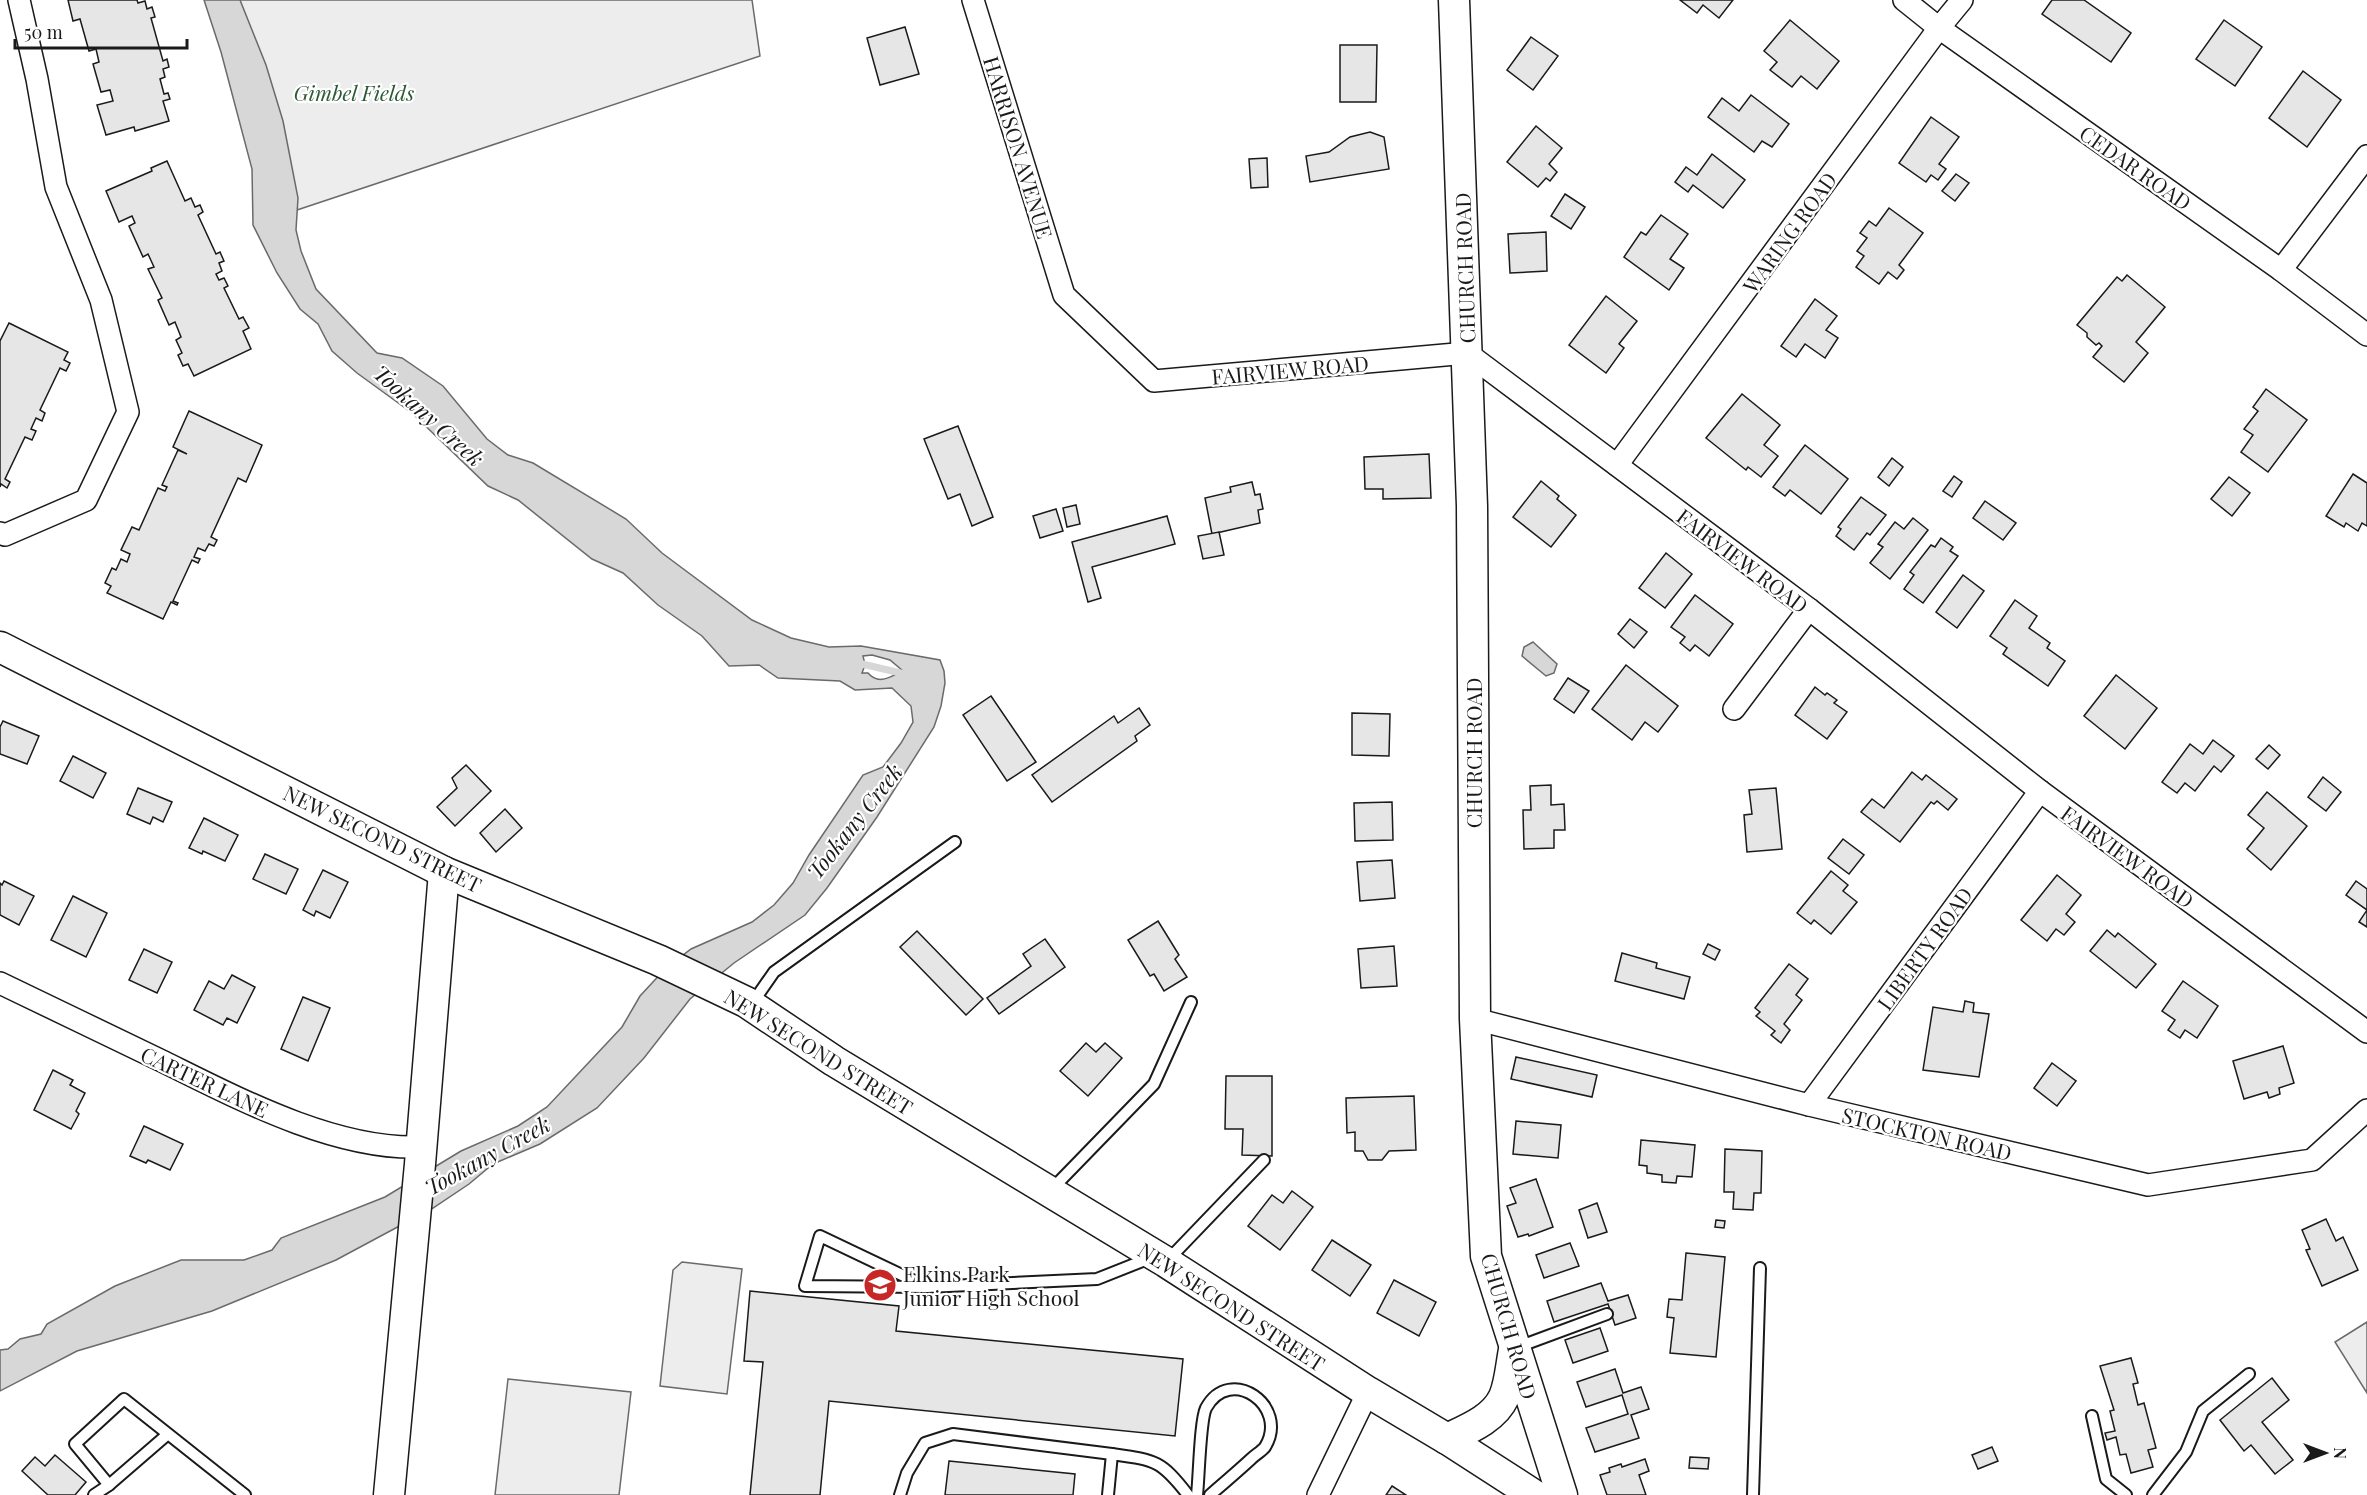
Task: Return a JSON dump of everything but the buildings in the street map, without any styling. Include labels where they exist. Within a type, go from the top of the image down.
[{"type":"street","points":[[0,533],[5,535],[86,500],[128,412],[101,300],[56,188],[37,79],[19,0]]},
{"type":"street","name":"HARRISON AVENUE","points":[[973,0],[1064,295]]},
{"type":"street","name":"CHURCH ROAD","points":[[1454,0],[1472,506],[1475,1018],[1486,1256],[1562,1495]]},
{"type":"street","name":"CEDAR ROAD","points":[[1904,0],[1939,28],[2281,270],[2367,335]]},
{"type":"street","name":"WARING ROAD","points":[[1617,465],[1962,0]]},
{"type":"street","points":[[2281,270],[2367,156]]},
{"type":"street","name":"FAIRVIEW ROAD","points":[[1064,295],[1154,381],[1467,354],[1809,609],[2040,791],[2367,1032]]},
{"type":"street","points":[[1734,709],[1809,609]]},
{"type":"street","name":"NEW SECOND STREET","points":[[0,647],[444,872],[658,960],[748,1004],[834,1061],[1161,1259],[1534,1495]]},
{"type":"street","name":"LIBERTY ROAD","points":[[1809,1105],[2040,791]]},
{"type":"street","points":[[388,1495],[444,872]]},
{"type":"street","name":"CARTER LANE","points":[[0,983],[228,1094],[284,1118],[348,1138],[420,1156]]},
{"type":"street","name":"STOCKTON ROAD","points":[[1475,1018],[1809,1105],[2148,1185],[2312,1160],[2367,1110]]},
{"type":"street","points":[[1448,1440],[1475,1426],[1494,1412],[1504,1396],[1515,1348]]},
{"type":"street","points":[[1318,1495],[1368,1392]]},
{"type":"lane","points":[[748,1004],[774,972],[955,842]]},
{"type":"lane","points":[[1050,1192],[1154,1084],[1191,1002]]},
{"type":"lane","points":[[927,1287],[820,1236],[805,1286],[927,1287],[1097,1279],[1161,1259],[1264,1160]]},
{"type":"lane","points":[[1753,1495],[1760,1268]]},
{"type":"lane","points":[[1515,1348],[1607,1314]]},
{"type":"lane","points":[[2153,1495],[2186,1452],[2203,1411],[2249,1374]]},
{"type":"lane","points":[[1197,1495],[1204,1411],[1213,1397],[1227,1391],[1245,1390],[1260,1398],[1269,1414],[1270,1429],[1265,1447],[1210,1495]]},
{"type":"lane","points":[[109,1485],[75,1444],[124,1399],[245,1495]]},
{"type":"lane","points":[[2092,1416],[2106,1479],[2126,1495]]},
{"type":"lane","points":[[94,1495],[109,1485],[168,1434]]},
{"type":"lane","points":[[900,1495],[907,1473],[925,1443],[953,1434],[1146,1458],[1168,1470],[1188,1495]]},
{"type":"lane","points":[[1108,1495],[1112,1454]]},
{"type":"green space","name":"Gimbel Fields","points":[[228,0],[752,0],[760,56],[291,212]]},
{"type":"green space","points":[[682,1262],[742,1269],[727,1394],[660,1386],[673,1270]]},
{"type":"green space","points":[[2367,1322],[2367,1393],[2335,1342]]},
{"type":"green space","points":[[508,1379],[631,1392],[619,1495],[495,1495]]},
{"type":"water","points":[[204,0],[240,0],[266,65],[283,121],[298,198],[296,230],[301,251],[316,289],[377,353],[402,358],[443,386],[487,439],[508,455],[533,463],[626,519],[662,553],[752,620],[791,638],[829,647],[861,646],[940,660],[945,683],[934,727],[877,817],[805,915],[734,963],[690,999],[644,1058],[597,1108],[540,1144],[493,1164],[469,1184],[433,1208],[336,1260],[212,1311],[77,1351],[0,1391],[0,1350],[8,1349],[20,1339],[41,1334],[47,1324],[115,1286],[181,1260],[244,1260],[272,1250],[281,1238],[385,1197],[461,1151],[518,1126],[547,1107],[622,1027],[640,996],[665,969],[691,949],[752,922],[774,905],[793,883],[809,855],[863,775],[883,767],[913,722],[911,706],[892,688],[855,690],[840,681],[778,678],[759,665],[729,666],[702,636],[658,605],[623,573],[592,559],[518,500],[488,486],[412,413],[357,373],[332,351],[318,324],[300,309],[277,273],[253,225],[252,169],[221,52]],"holes":[[[872,655],[890,660],[903,671],[881,679],[876,679],[868,673],[862,673],[865,665],[863,656]]]},
{"type":"water","points":[[1533,642],[1557,664],[1554,673],[1546,676],[1522,656],[1524,647]]},
{"type":"waterway","name":"Tookany Creek","points":[[858,663],[909,675]]},
{"type":"place","name":"Elkins Park Junior High School","points":[[880,1285]]}]
